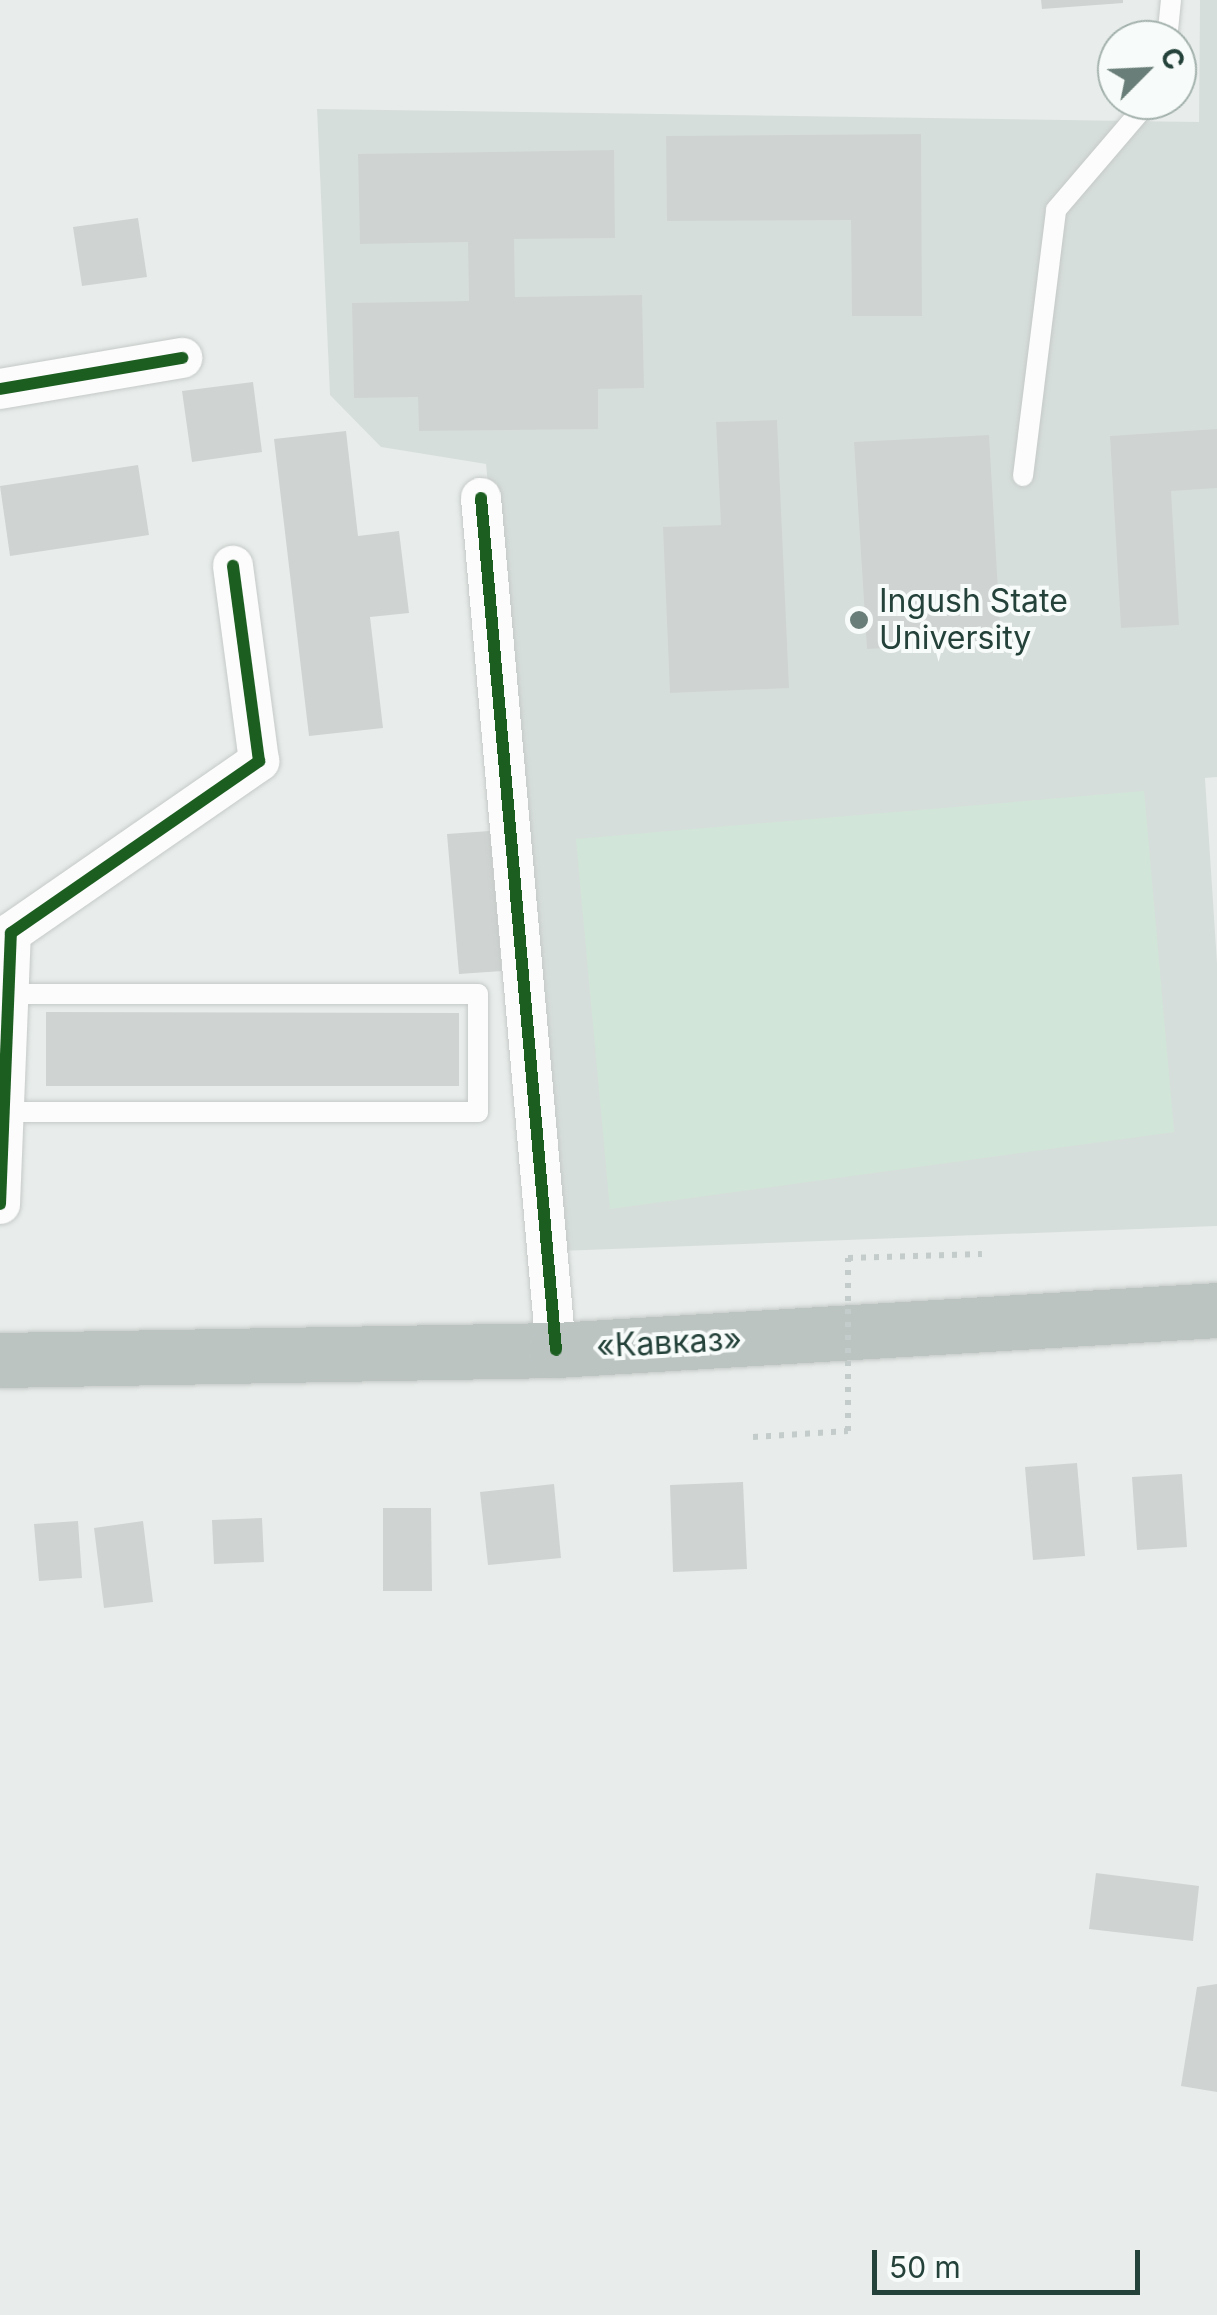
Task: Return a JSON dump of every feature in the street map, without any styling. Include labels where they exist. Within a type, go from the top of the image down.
[{"type":"highway","name":"«Кавказ»","points":[[0,1360],[556,1350],[1217,1310]]},
{"type":"street","points":[[0,389],[182,358]]},
{"type":"street","points":[[481,498],[556,1350]]},
{"type":"street","points":[[0,1204],[11,933],[258,761],[233,566]]},
{"type":"lane","points":[[1023,476],[1056,210],[1133,120]]},
{"type":"lane","points":[[2,1112],[478,1112],[478,994],[5,1010]]},
{"type":"path","points":[[754,1437],[848,1431],[848,1258],[982,1254]]},
{"type":"shaded area","name":"Ingush State University","points":[[1200,0],[1217,0],[1217,777],[1205,778],[1217,963],[1217,1226],[560,1251],[486,464],[381,447],[330,395],[317,109],[1199,122]]},
{"type":"green space","points":[[1144,791],[1174,1132],[610,1209],[576,839]]},
{"type":"building","points":[[1041,0],[1123,0],[1123,3],[1042,9]]},
{"type":"building","points":[[921,134],[922,316],[852,316],[851,220],[667,221],[666,136]]},
{"type":"building","points":[[614,150],[615,238],[514,239],[515,297],[642,295],[644,388],[598,389],[598,429],[419,431],[418,397],[354,398],[352,303],[469,301],[468,242],[360,244],[358,154]]},
{"type":"building","points":[[138,218],[147,277],[82,286],[73,227]]},
{"type":"building","points":[[253,382],[262,452],[192,462],[182,391]]},
{"type":"building","points":[[777,420],[789,688],[670,693],[663,527],[721,525],[716,422]]},
{"type":"building","points":[[1217,429],[1217,488],[1171,491],[1179,625],[1121,628],[1110,436]]},
{"type":"building","points":[[346,431],[358,536],[399,531],[409,613],[370,617],[383,728],[309,736],[274,439]]},
{"type":"building","points":[[989,435],[1001,642],[867,649],[854,442]]},
{"type":"building","points":[[138,465],[149,535],[10,556],[0,486]]},
{"type":"building","points":[[490,831],[502,971],[459,974],[447,834]]},
{"type":"building","points":[[46,1012],[459,1013],[459,1086],[46,1086]]},
{"type":"building","points":[[1077,1463],[1085,1556],[1033,1560],[1025,1467]]},
{"type":"building","points":[[1182,1474],[1187,1547],[1137,1550],[1132,1477]]},
{"type":"building","points":[[743,1482],[747,1569],[673,1572],[670,1485]]},
{"type":"building","points":[[554,1484],[561,1558],[488,1565],[480,1492]]},
{"type":"building","points":[[383,1508],[431,1508],[432,1591],[383,1591]]},
{"type":"building","points":[[262,1518],[264,1562],[214,1564],[212,1520]]},
{"type":"building","points":[[78,1521],[82,1578],[39,1581],[34,1524]]},
{"type":"building","points":[[143,1521],[153,1602],[104,1608],[94,1528]]},
{"type":"building","points":[[1096,1873],[1199,1886],[1193,1941],[1089,1929]]},
{"type":"building","points":[[1217,1984],[1217,2092],[1181,2086],[1197,1987]]},
{"type":"cycle path","points":[[0,389],[182,358]]},
{"type":"cycle path","points":[[481,498],[556,1350]]},
{"type":"cycle path","points":[[0,1204],[11,933],[259,761],[233,566]]},
{"type":"place","name":"Ingush State University","points":[[859,620]]}]
